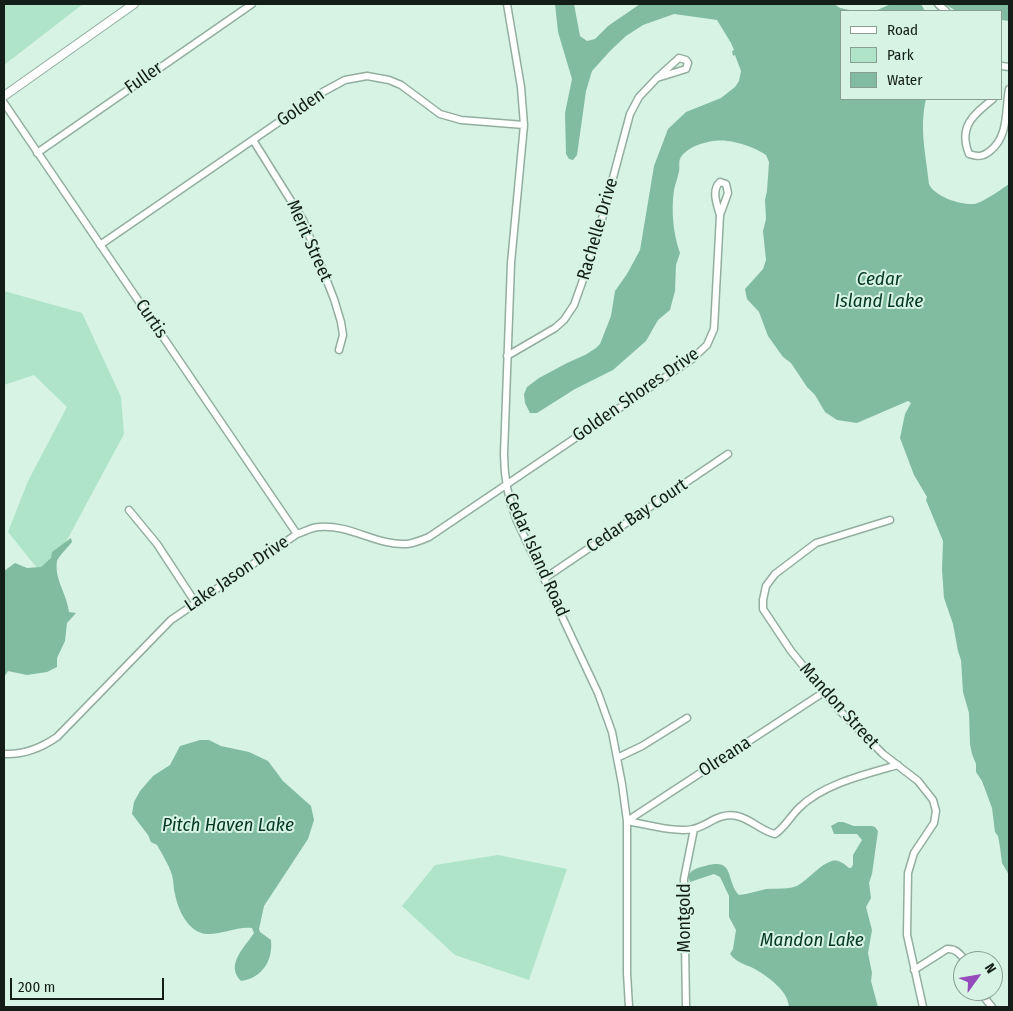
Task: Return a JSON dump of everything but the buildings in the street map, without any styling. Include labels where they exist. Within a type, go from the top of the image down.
[{"type":"street","points":[[4,96],[134,4]]},
{"type":"street","name":"Fuller","points":[[37,153],[252,4]]},
{"type":"street","name":"Cedar Island Road","points":[[507,4],[522,98],[524,125],[512,254],[504,454],[506,485],[517,521],[604,707],[610,726],[627,821],[627,973],[629,1007]]},
{"type":"street","name":"Golden","points":[[100,245],[322,93],[345,80],[367,76],[389,80],[401,85],[440,114],[461,120],[524,125]]},
{"type":"street","name":"Rachelle Drive","points":[[507,356],[555,328],[564,320],[574,304],[594,249],[630,114],[639,98],[657,78]]},
{"type":"street","points":[[992,100],[976,113],[966,128],[964,143],[969,154],[976,157],[986,155],[996,147],[1002,137],[1009,89]]},
{"type":"street","name":"Curtis","points":[[4,104],[297,534]]},
{"type":"street","name":"Merit Street","points":[[253,140],[303,220],[341,322],[343,335],[339,350]]},
{"type":"street","name":"Golden Shores Drive","points":[[506,485],[692,359],[705,347],[712,336],[715,321],[720,215]]},
{"type":"street","name":"Cedar Bay Court","points":[[545,578],[728,454]]},
{"type":"street","name":"Lake Jason Drive","points":[[4,754],[15,755],[43,746],[57,736],[171,620],[297,534],[318,527],[348,530],[387,542],[406,544],[417,542],[440,531],[506,485]]},
{"type":"street","points":[[129,510],[156,544],[195,602]]},
{"type":"street","name":"Mandon Street","points":[[890,520],[816,543],[775,574],[766,586],[763,609],[791,651],[840,711],[883,754],[918,781],[933,800],[936,811],[934,823],[914,853],[908,873],[907,935],[923,1007]]},
{"type":"street","name":"Olreana","points":[[627,821],[824,692]]},
{"type":"street","points":[[617,758],[642,746],[687,718]]},
{"type":"street","points":[[627,821],[676,829],[694,829],[711,820],[724,816],[736,816],[748,820],[768,833],[775,834],[788,823],[798,808],[817,794],[836,785],[898,765]]},
{"type":"street","name":"Montgold","points":[[686,1007],[684,879],[694,829]]},
{"type":"street","points":[[914,970],[951,949],[956,951]]},
{"type":"green space","points":[[4,4],[83,4],[4,65]]},
{"type":"green space","points":[[4,291],[82,313],[121,397],[124,434],[46,579],[8,532],[28,481],[67,407],[34,375],[4,385]]},
{"type":"green space","points":[[498,855],[567,869],[529,980],[455,955],[402,906],[435,865]]},
{"type":"water","name":"Cedar Island Lake","points":[[555,4],[574,4],[580,36],[587,41],[595,39],[608,26],[640,4],[834,4],[840,8],[849,10],[840,10],[840,100],[926,100],[923,131],[929,184],[932,189],[942,196],[956,202],[974,204],[987,199],[1009,184],[1009,875],[1002,863],[992,808],[982,781],[976,772],[976,764],[970,744],[969,713],[963,692],[961,660],[953,624],[944,598],[942,570],[943,541],[926,500],[927,497],[914,475],[900,438],[905,414],[911,403],[908,401],[857,423],[837,420],[825,412],[791,363],[783,357],[768,336],[759,312],[747,299],[745,289],[763,269],[766,260],[763,231],[766,219],[765,200],[769,162],[766,155],[742,144],[721,141],[695,146],[681,157],[673,198],[674,230],[680,253],[676,265],[675,291],[670,310],[658,320],[646,341],[613,370],[575,389],[537,413],[530,413],[525,403],[524,394],[527,387],[539,378],[585,355],[600,344],[611,316],[615,291],[640,250],[654,166],[668,129],[686,112],[721,98],[735,87],[739,81],[741,71],[735,55],[733,56],[732,51],[734,50],[731,43],[717,20],[674,14],[643,25],[626,36],[592,71],[586,91],[577,155],[573,160],[569,159],[566,154],[565,113],[572,79],[558,32]]},
{"type":"water","points":[[891,4],[921,4],[924,10],[877,10]]},
{"type":"water","points":[[945,4],[1009,4],[1009,21],[1003,20],[1003,10],[954,10]]},
{"type":"water","points":[[71,538],[72,542],[57,561],[57,574],[69,612],[76,613],[67,623],[65,641],[57,658],[57,667],[47,672],[27,675],[8,671],[4,677],[4,571],[15,563],[27,568],[41,567],[51,558],[52,552]]},
{"type":"water","name":"Pitch Haven Lake","points":[[200,740],[209,740],[221,746],[249,752],[268,761],[283,781],[311,806],[314,820],[308,839],[264,906],[259,929],[260,932],[271,940],[268,961],[265,967],[255,976],[241,981],[235,969],[235,963],[254,933],[252,928],[206,934],[189,925],[181,913],[174,892],[172,875],[167,863],[157,845],[151,842],[132,814],[134,802],[140,791],[153,776],[170,765],[180,746]]},
{"type":"water","name":"Mandon Lake","points":[[838,822],[854,826],[872,826],[878,831],[869,883],[871,898],[866,907],[872,930],[868,953],[872,973],[871,981],[878,1007],[789,1007],[785,995],[776,984],[759,971],[738,961],[730,954],[733,949],[736,930],[729,917],[729,896],[720,877],[714,874],[690,882],[688,876],[697,868],[715,864],[721,865],[726,868],[739,895],[766,889],[797,886],[823,865],[832,861],[839,861],[851,868],[853,865],[853,855],[862,840],[857,834],[834,834],[831,826]]}]
